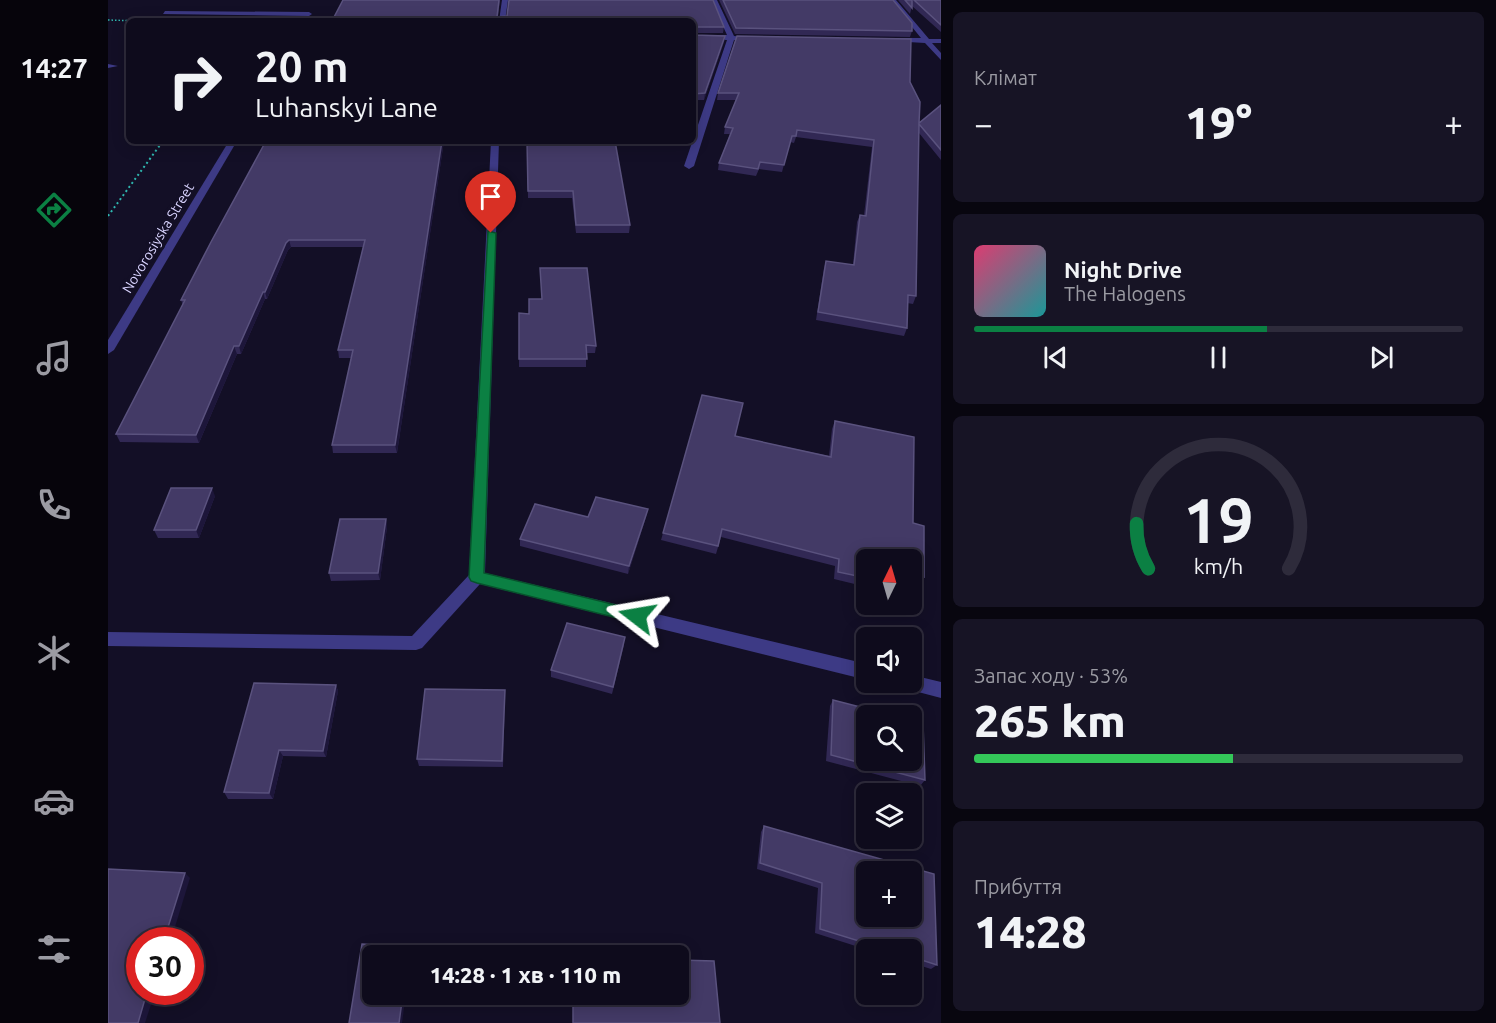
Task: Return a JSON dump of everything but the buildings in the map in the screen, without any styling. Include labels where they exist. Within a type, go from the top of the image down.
[{"type":"street","points":[[502,18],[505,0]]},
{"type":"street","points":[[689,166],[731,37],[714,0]]},
{"type":"street","points":[[893,0],[941,58]]},
{"type":"street","points":[[171,7],[165,13],[307,18],[314,7]]},
{"type":"street","points":[[696,37],[766,38]]},
{"type":"street","points":[[882,40],[941,41]]},
{"type":"street","name":"Novorosiyska Street","points":[[108,350],[231,144]]},
{"type":"street","points":[[108,639],[416,643],[477,577],[495,144]]},
{"type":"street","points":[[477,577],[856,669]]},
{"type":"street","points":[[922,685],[941,690]]},
{"type":"path","points":[[108,20],[126,20]]},
{"type":"path","points":[[108,216],[161,144]]},
{"type":"route","points":[[491,233],[477,577],[637,616]]}]
